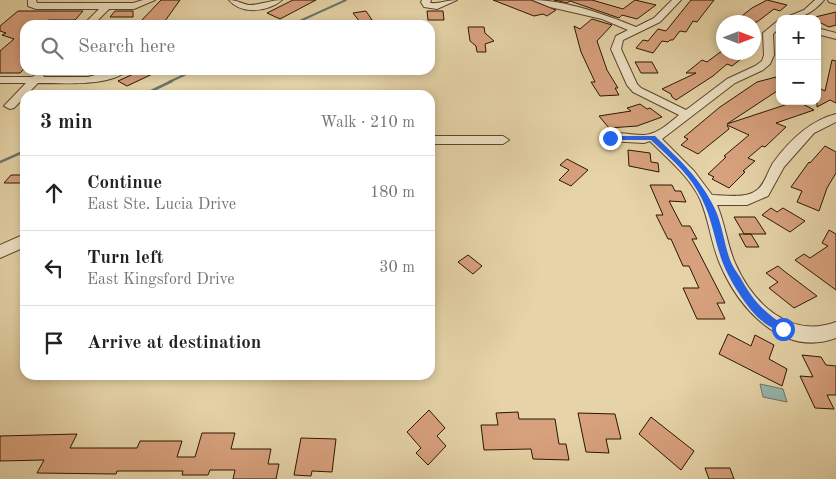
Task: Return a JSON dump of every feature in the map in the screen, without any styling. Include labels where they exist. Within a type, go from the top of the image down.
[{"type":"street","points":[[233,0],[236,4],[247,7],[261,6],[278,0]]},
{"type":"street","points":[[427,0],[425,2],[427,5],[435,6],[453,0]]},
{"type":"street","points":[[537,0],[605,17],[636,30]]},
{"type":"street","points":[[677,0],[657,20],[623,35],[616,45],[632,85],[643,94],[687,115]]},
{"type":"street","points":[[798,15],[807,12],[820,0]]},
{"type":"street","points":[[832,0],[836,1]]},
{"type":"street","points":[[32,2],[107,6],[147,2]]},
{"type":"street","points":[[93,20],[107,6]]},
{"type":"street","points":[[610,138],[653,138],[667,131],[731,81],[763,65],[769,55],[768,33],[776,26]]},
{"type":"street","points":[[821,31],[836,36]]},
{"type":"street","points":[[26,90],[40,75]]},
{"type":"street","points":[[0,80],[88,80],[109,75]]},
{"type":"street","points":[[10,106],[20,96]]},
{"type":"street","points":[[707,200],[747,200],[763,193],[779,165],[810,130],[836,118]]},
{"type":"street","points":[[653,138],[689,173],[707,200],[713,211],[726,260],[747,298],[756,309],[768,320],[796,333],[814,337],[827,335],[836,330]]},
{"type":"street","points":[[435,140],[502,140]]},
{"type":"street","points":[[0,252],[20,242]]},
{"type":"water","points":[[760,384],[783,389],[787,402],[763,397]]},
{"type":"building","points":[[161,0],[180,0],[166,20],[142,20]]},
{"type":"building","points":[[293,0],[316,0],[280,19],[267,13]]},
{"type":"building","points":[[493,0],[531,0],[556,10],[547,16],[543,14],[534,16]]},
{"type":"building","points":[[554,0],[592,0],[623,9],[635,0],[656,5],[637,19],[622,15],[619,18],[570,1],[567,3]]},
{"type":"building","points":[[691,0],[714,0],[697,22],[693,21],[686,32],[680,31],[673,40],[668,42],[662,41],[653,53],[636,48],[643,40],[648,41],[658,29],[666,31]]},
{"type":"building","points":[[767,0],[787,5],[780,11],[774,9],[761,19],[761,15],[743,15]]},
{"type":"building","points":[[18,11],[83,11],[75,20],[20,20],[20,73],[0,73],[0,51],[14,39],[2,35],[6,33],[0,31],[0,26]]},
{"type":"building","points":[[115,11],[133,11],[133,17],[110,17]]},
{"type":"building","points":[[366,11],[372,20],[358,20],[353,13]]},
{"type":"building","points":[[427,11],[443,11],[444,20],[428,20]]},
{"type":"building","points":[[836,12],[836,25],[829,27],[821,23],[821,16]]},
{"type":"building","points":[[592,19],[612,25],[597,41],[607,70],[618,88],[615,88],[619,95],[600,96],[591,82],[595,82],[581,52],[574,26],[580,29]]},
{"type":"building","points":[[468,27],[484,27],[485,33],[494,41],[485,44],[486,52],[477,52],[476,46],[470,41]]},
{"type":"building","points":[[716,55],[716,60],[740,60],[732,66],[727,64],[713,76],[676,100],[671,94],[662,89],[696,73],[686,73],[702,60],[707,62]]},
{"type":"building","points":[[832,60],[836,61],[836,103],[830,100],[821,105],[821,89],[825,91]]},
{"type":"building","points":[[635,62],[652,62],[658,73],[641,73]]},
{"type":"building","points":[[131,75],[150,75],[127,86],[118,81]]},
{"type":"building","points":[[776,77],[776,92],[727,124],[785,105],[805,105],[814,110],[776,123],[786,127],[765,147],[762,146],[748,158],[755,161],[743,171],[745,172],[729,188],[712,179],[714,177],[708,174],[726,157],[724,156],[749,135],[727,125],[729,129],[698,154],[681,145],[688,139],[684,137],[720,107],[757,82]]},
{"type":"building","points":[[640,104],[647,109],[650,108],[662,117],[637,126],[609,128],[599,116],[631,111],[627,108]]},
{"type":"building","points":[[825,146],[836,152],[836,173],[827,188],[819,211],[797,202],[802,191],[791,187],[809,162]]},
{"type":"building","points":[[628,150],[650,153],[651,162],[658,163],[659,172],[629,166]]},
{"type":"building","points":[[567,159],[588,170],[571,186],[559,180],[569,170],[560,165]]},
{"type":"building","points":[[11,175],[20,175],[20,183],[4,183]]},
{"type":"building","points":[[650,185],[672,185],[675,191],[681,191],[686,202],[669,201],[682,226],[690,226],[697,239],[692,239],[725,303],[717,303],[725,319],[697,319],[683,288],[699,288],[689,266],[683,266],[671,239],[668,239],[656,215],[663,215]]},
{"type":"building","points":[[771,208],[777,212],[783,208],[805,221],[790,232],[762,215]]},
{"type":"building","points":[[734,217],[755,217],[766,234],[744,234]]},
{"type":"building","points":[[829,230],[836,234],[836,290],[795,260],[804,254],[810,258],[828,246],[822,243]]},
{"type":"building","points":[[739,234],[751,234],[759,247],[746,247]]},
{"type":"building","points":[[468,255],[482,266],[473,274],[458,262]]},
{"type":"building","points":[[778,266],[817,296],[794,308],[769,288],[778,282],[766,273]]},
{"type":"building","points":[[728,334],[751,346],[755,335],[774,345],[769,359],[787,369],[782,386],[719,354]]},
{"type":"building","points":[[802,355],[821,357],[826,365],[836,366],[836,395],[827,395],[834,409],[815,408],[800,376],[813,377]]},
{"type":"building","points":[[429,410],[445,428],[437,436],[446,446],[428,465],[416,453],[421,448],[407,432]]},
{"type":"building","points":[[518,412],[519,419],[555,419],[559,444],[566,444],[569,460],[533,459],[531,449],[484,450],[481,425],[498,425],[496,413]]},
{"type":"building","points":[[578,413],[615,414],[621,439],[606,439],[609,453],[586,452]]},
{"type":"building","points":[[651,417],[694,451],[681,470],[639,434]]},
{"type":"building","points":[[202,433],[235,433],[231,449],[271,449],[268,464],[279,464],[276,479],[233,479],[235,470],[210,470],[208,475],[182,475],[183,471],[117,471],[116,474],[37,473],[44,460],[0,461],[0,436],[77,434],[70,448],[137,448],[140,441],[182,441],[177,457],[195,457]]},
{"type":"building","points":[[301,438],[336,439],[332,472],[312,471],[311,476],[294,475]]},
{"type":"building","points":[[705,468],[730,468],[734,479],[709,479]]},
{"type":"waterway","points":[[302,20],[346,0]]},
{"type":"waterway","points":[[169,82],[184,75]]},
{"type":"waterway","points":[[153,90],[172,81]]},
{"type":"waterway","points":[[0,162],[20,153]]},
{"type":"route","points":[[610,138],[653,138],[689,173],[700,187],[713,211],[722,250],[747,298],[768,320],[783,329]]}]
